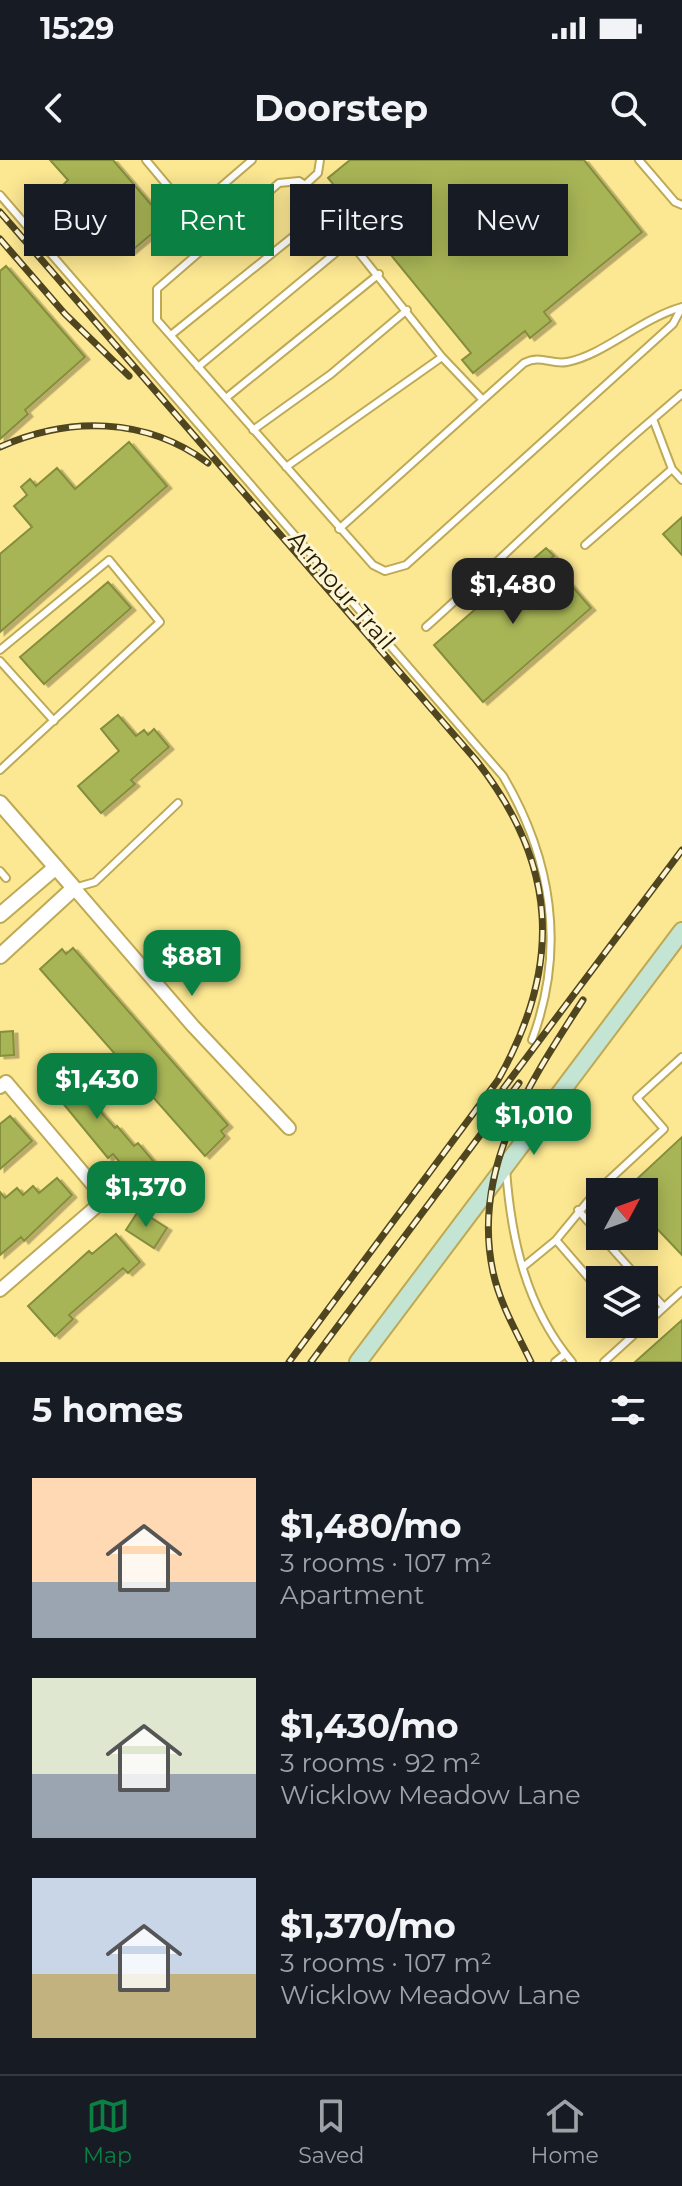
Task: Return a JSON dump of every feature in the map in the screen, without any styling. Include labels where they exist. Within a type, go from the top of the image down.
[{"type":"main road","points":[[358,1362],[682,931]]},
{"type":"street","points":[[0,803],[193,1026],[289,1128]]},
{"type":"street","points":[[0,915],[56,867]]},
{"type":"street","points":[[0,956],[74,888]]},
{"type":"street","points":[[0,1290],[105,1199],[3,1085]]},
{"type":"lane","points":[[146,160],[182,203],[209,197],[252,160]]},
{"type":"lane","points":[[306,184],[318,173],[320,160]]},
{"type":"lane","points":[[639,160],[675,202],[682,205]]},
{"type":"lane","points":[[304,184],[299,181],[279,183],[157,289],[157,320],[339,529],[373,565],[385,571],[406,565],[673,324],[682,307]]},
{"type":"lane","name":"Armour Trail","points":[[0,195],[503,776],[535,841],[549,898],[551,959],[545,1000],[532,1040]]},
{"type":"lane","points":[[171,335],[290,239]]},
{"type":"lane","points":[[198,367],[332,256]]},
{"type":"lane","points":[[364,256],[442,357],[482,399]]},
{"type":"lane","points":[[226,398],[379,274]]},
{"type":"lane","points":[[339,529],[482,399],[532,359],[568,362],[594,351],[654,315],[682,307]]},
{"type":"lane","points":[[253,430],[331,374],[407,310]]},
{"type":"lane","points":[[286,467],[442,357]]},
{"type":"lane","points":[[426,627],[544,521],[586,476],[682,394]]},
{"type":"lane","points":[[653,419],[672,469],[682,480]]},
{"type":"lane","points":[[585,545],[672,469]]},
{"type":"lane","points":[[0,650],[109,560],[160,622],[0,770]]},
{"type":"lane","points":[[0,661],[54,721]]},
{"type":"lane","points":[[74,888],[95,882],[178,803]]},
{"type":"lane","points":[[0,871],[6,878]]},
{"type":"lane","points":[[523,1267],[556,1240],[578,1210],[664,1129],[637,1098],[682,1057]]},
{"type":"lane","points":[[506,1162],[510,1218],[523,1267],[535,1303],[572,1362]]},
{"type":"lane","points":[[578,1210],[586,1219]]},
{"type":"lane","points":[[556,1240],[586,1275]]},
{"type":"lane","points":[[613,1250],[627,1266]]},
{"type":"lane","points":[[658,1313],[682,1291]]},
{"type":"lane","points":[[658,1300],[664,1307]]},
{"type":"lane","points":[[604,1362],[631,1338]]},
{"type":"lane","points":[[555,1362],[565,1354]]},
{"type":"building","points":[[50,160],[113,160],[134,184],[64,184],[68,180]]},
{"type":"building","points":[[350,160],[584,160],[642,232],[544,312],[551,321],[530,338],[525,331],[473,373],[462,360],[471,353],[392,256],[432,256],[432,184],[333,184],[328,178]]},
{"type":"building","points":[[135,186],[151,204],[151,234],[135,248]]},
{"type":"building","points":[[6,266],[85,357],[25,410],[28,414],[0,439],[0,271]]},
{"type":"building","points":[[129,442],[167,486],[0,632],[0,554],[32,527],[14,506],[27,495],[21,487],[30,479],[36,486],[57,468],[75,489]]},
{"type":"building","points":[[682,517],[682,555],[663,534]]},
{"type":"building","points":[[546,548],[554,556],[549,560],[591,608],[483,702],[434,645]]},
{"type":"building","points":[[108,582],[131,608],[44,684],[20,657]]},
{"type":"building","points":[[118,715],[136,736],[144,730],[148,735],[154,729],[169,747],[131,780],[135,784],[101,813],[78,786],[119,751],[101,729]]},
{"type":"building","points":[[73,948],[228,1125],[221,1131],[225,1136],[205,1156],[40,969],[62,949],[66,954]]},
{"type":"building","points":[[13,1031],[14,1055],[0,1056],[0,1032]]},
{"type":"building","points":[[60,1064],[75,1081],[82,1075],[98,1093],[90,1100],[115,1128],[117,1126],[134,1146],[138,1143],[154,1162],[133,1178],[113,1154],[108,1158],[43,1079]]},
{"type":"building","points":[[10,1116],[32,1141],[0,1169],[0,1124]]},
{"type":"building","points":[[682,1137],[682,1255],[658,1230],[658,1178],[638,1178]]},
{"type":"building","points":[[57,1178],[72,1195],[24,1241],[21,1237],[0,1255],[0,1192],[5,1198],[17,1188],[23,1195],[33,1186],[39,1193]]},
{"type":"building","points":[[174,1178],[175,1186],[181,1185],[182,1201],[142,1206],[139,1182]]},
{"type":"building","points":[[139,1210],[167,1228],[154,1248],[126,1230]]},
{"type":"building","points":[[116,1234],[140,1262],[128,1273],[123,1268],[69,1315],[73,1319],[55,1336],[28,1306],[89,1251],[92,1254]]},
{"type":"building","points":[[682,1320],[682,1362],[635,1362]]},
{"type":"railway","points":[[0,212],[475,759],[502,798],[523,837],[536,876],[542,915],[541,955],[534,996],[498,1080],[289,1362]]},
{"type":"railway","points":[[0,239],[65,314],[129,376]]},
{"type":"railway","points":[[0,447],[53,430],[107,426],[159,437],[208,463]]},
{"type":"railway","points":[[503,1089],[682,850]]},
{"type":"railway","points":[[531,1362],[496,1284],[488,1234],[490,1198],[498,1162],[525,1095],[583,1000]]},
{"type":"railway","points":[[311,1362],[519,1083]]}]
